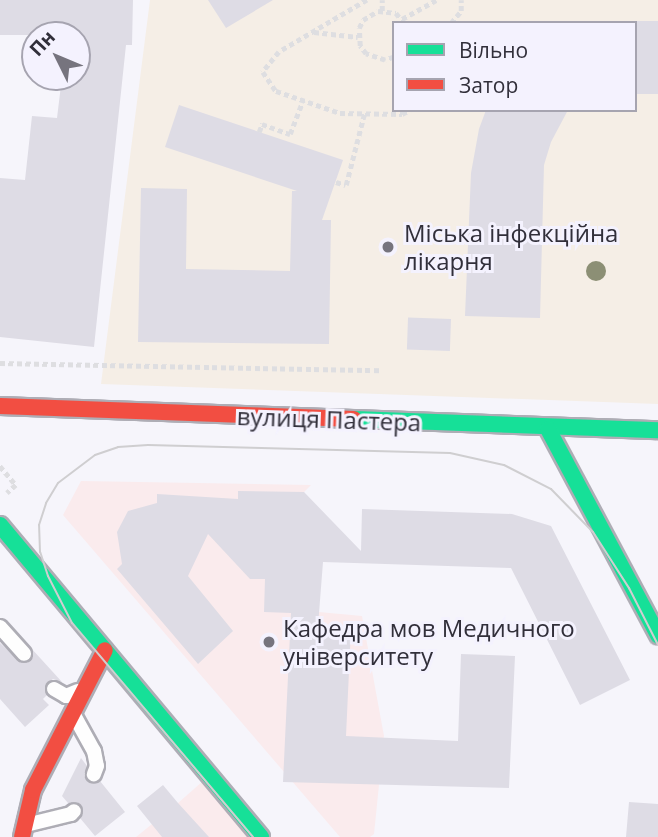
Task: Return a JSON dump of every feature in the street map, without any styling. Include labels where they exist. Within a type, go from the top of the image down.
[{"type":"street","name":"вулиця Пастера","points":[[0,406],[548,429],[658,430]]},
{"type":"street","points":[[548,429],[658,635]]},
{"type":"street","points":[[3,537],[105,650],[261,837]]},
{"type":"street","points":[[22,831],[33,790],[105,650]]},
{"type":"lane","points":[[0,627],[24,654]]},
{"type":"lane","points":[[54,689],[66,696],[85,688]]},
{"type":"lane","points":[[72,713],[94,751],[97,766],[94,774]]},
{"type":"lane","points":[[22,831],[71,814],[74,810]]},
{"type":"path","points":[[367,0],[279,52],[263,72],[276,91],[340,113],[406,112]]},
{"type":"path","points":[[382,10],[383,0]]},
{"type":"path","points":[[392,57],[375,59],[366,54],[358,37],[363,20],[382,10],[396,13],[403,21],[436,0]]},
{"type":"path","points":[[453,21],[461,12],[461,0]]},
{"type":"path","points":[[313,32],[358,37]]},
{"type":"path","points":[[258,132],[262,124],[290,134],[303,100]]},
{"type":"path","points":[[335,182],[346,185],[365,111]]},
{"type":"path","points":[[0,363],[381,370]]},
{"type":"path","points":[[0,466],[16,485],[0,499]]},
{"type":"shaded area","name":"Міська інфекційна лікарня","points":[[150,0],[658,0],[658,404],[101,384]]},
{"type":"shaded area","name":"Кафедра мов Медичного університету","points":[[81,481],[311,485],[304,492],[319,612],[362,616],[384,736],[374,834],[370,837],[340,837],[63,515]]},
{"type":"shaded area","points":[[211,774],[262,837],[136,837],[178,803]]},
{"type":"building","points":[[0,0],[133,0],[132,45],[126,45],[94,347],[0,337],[0,178],[25,180],[32,116],[57,118],[60,91],[91,91],[91,21],[21,21],[21,35],[0,35]]},
{"type":"building","points":[[208,0],[273,0],[226,28]]},
{"type":"building","points":[[637,21],[658,21],[658,94],[637,94]]},
{"type":"building","points":[[179,105],[343,160],[322,220],[331,220],[329,344],[138,342],[141,188],[187,189],[186,269],[290,271],[292,191],[297,191],[165,147]]},
{"type":"building","points":[[485,112],[567,112],[551,142],[544,165],[540,318],[465,316],[471,173],[479,129]]},
{"type":"building","points":[[408,317],[451,319],[450,351],[407,349]]},
{"type":"building","points":[[238,491],[304,492],[361,551],[362,509],[512,514],[551,526],[630,680],[580,705],[511,568],[323,562],[318,626],[351,628],[346,736],[458,741],[461,654],[515,656],[509,788],[283,782],[291,613],[264,612],[265,579],[250,579],[208,534],[188,576],[233,631],[198,664],[117,569],[122,564],[117,532],[128,511],[157,503],[157,494],[238,499]]},
{"type":"building","points":[[0,643],[22,663],[33,658],[31,648],[62,682],[53,679],[46,684],[47,695],[43,699],[49,705],[25,727],[0,699]]},
{"type":"building","points":[[81,758],[87,766],[84,775],[87,781],[100,781],[125,812],[95,836],[80,818],[83,813],[81,805],[76,802],[68,803],[62,796]]},
{"type":"building","points":[[163,785],[209,837],[162,837],[137,806]]},
{"type":"building","points":[[629,802],[658,804],[658,837],[626,837]]},
{"type":"tram line","points":[[253,837],[72,623],[48,576],[40,552],[39,525],[46,503],[58,483],[95,455],[118,447],[148,445],[450,453],[504,465],[551,489],[593,532],[629,588],[658,645]]},
{"type":"traffic: fast","points":[[354,419],[658,430]]},
{"type":"traffic: fast","points":[[548,429],[658,635]]},
{"type":"traffic: fast","points":[[0,525],[261,837]]},
{"type":"traffic: jam","points":[[0,406],[354,419]]},
{"type":"traffic: jam","points":[[22,837],[33,790],[105,650]]},
{"type":"place","name":"Міська інфекційна лікарня","points":[[388,247]]},
{"type":"place","name":"Кафедра мов Медичного університету","points":[[269,642]]}]
